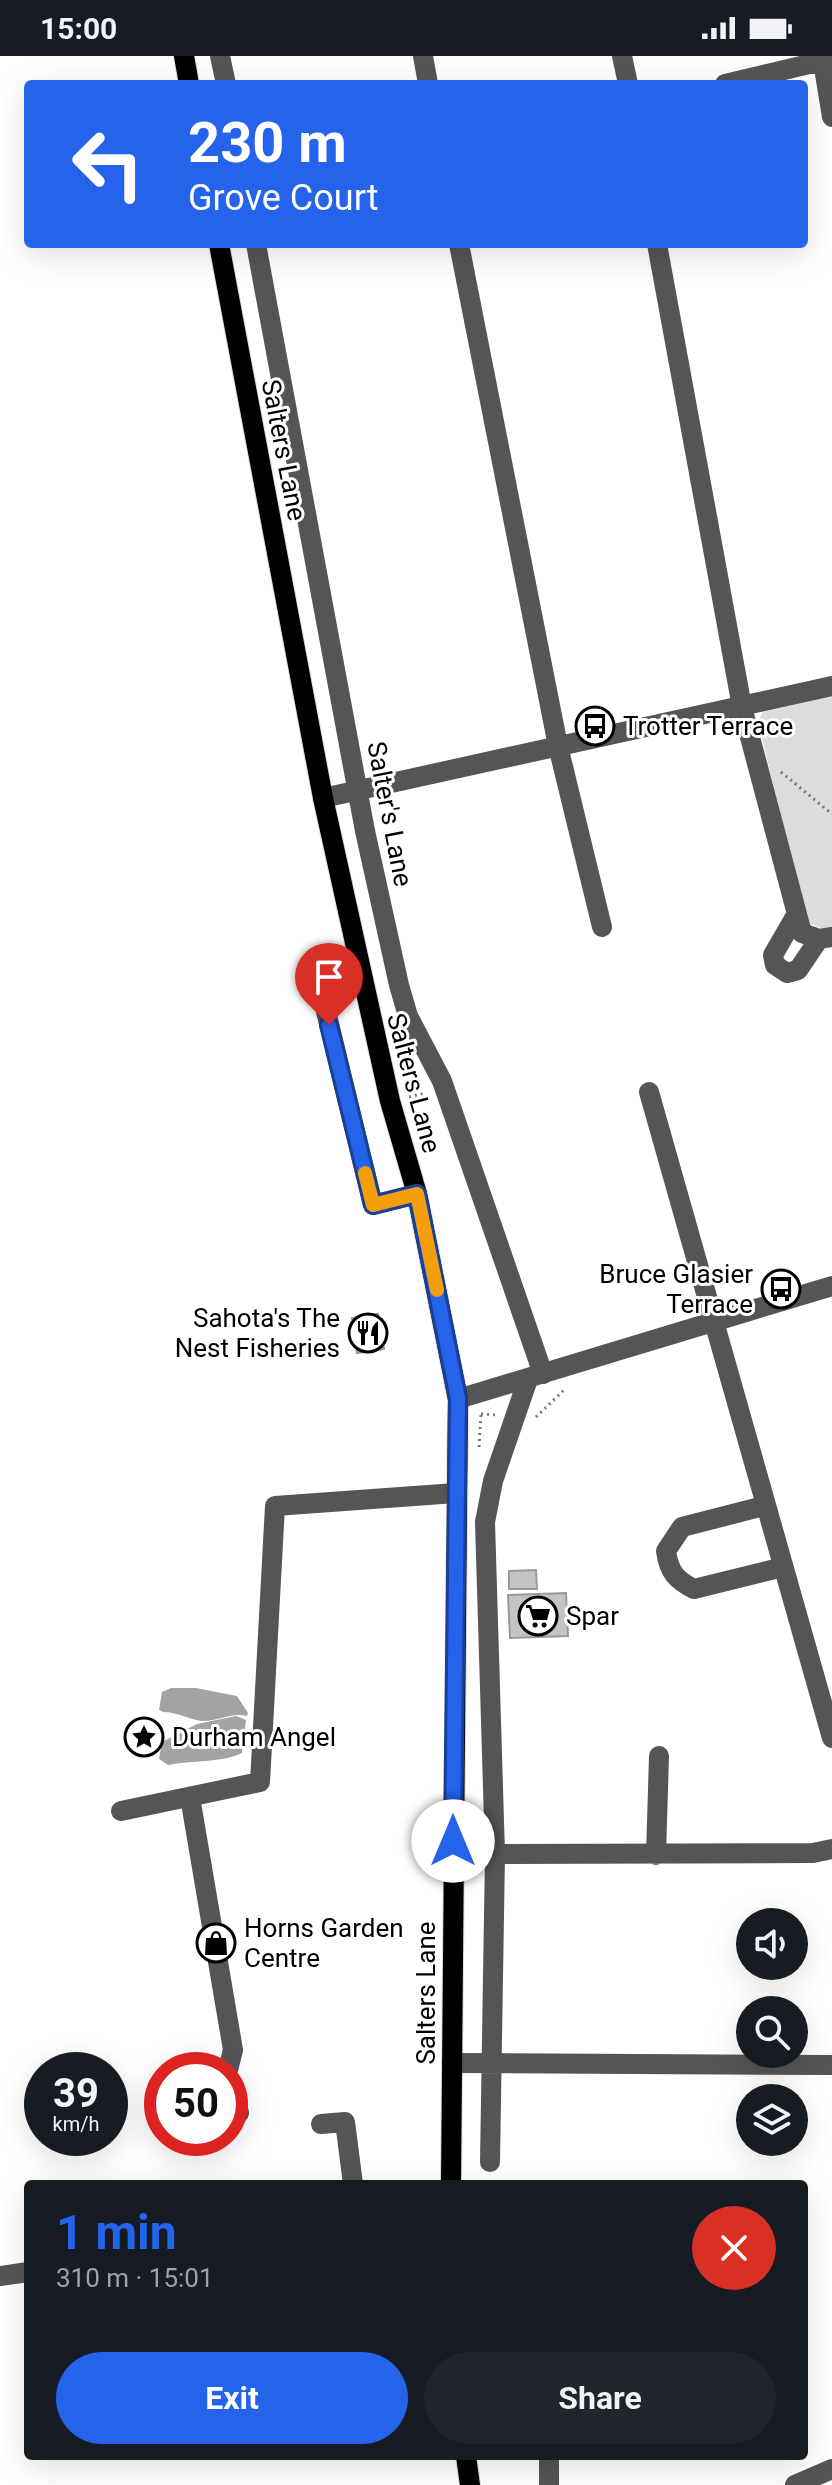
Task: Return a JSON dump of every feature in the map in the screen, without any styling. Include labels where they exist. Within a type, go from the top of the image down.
[{"type":"main road","points":[[184,56],[188,80]]},
{"type":"main road","name":"Salters Lane","points":[[220,248],[323,798],[390,1101],[417,1194],[458,1399],[451,2180]]},
{"type":"main road","points":[[467,2460],[470,2485]]},
{"type":"street","points":[[220,56],[225,80]]},
{"type":"street","points":[[423,56],[427,80]]},
{"type":"street","points":[[622,56],[627,80]]},
{"type":"street","points":[[740,80],[822,58],[832,117]]},
{"type":"street","name":"Salter's Lane","points":[[257,248],[358,790],[408,1016],[442,1081],[536,1376]]},
{"type":"street","points":[[460,248],[558,746],[602,927]]},
{"type":"street","points":[[658,248],[742,707],[795,917],[802,933],[826,938],[798,970],[787,973],[775,965],[773,955],[795,917]]},
{"type":"street","points":[[323,798],[832,686]]},
{"type":"street","points":[[361,977],[346,990],[322,995],[373,1205],[417,1194]]},
{"type":"street","points":[[649,1092],[832,1738]]},
{"type":"street","points":[[458,1399],[832,1286]]},
{"type":"street","points":[[490,2162],[489,2064],[495,1854],[485,1522],[493,1481],[516,1415],[536,1376]]},
{"type":"street","points":[[121,1811],[260,1782],[275,1506],[456,1493]]},
{"type":"street","points":[[764,1506],[682,1527],[666,1551],[668,1564],[673,1575],[694,1589],[783,1567]]},
{"type":"street","points":[[656,1855],[659,1756]]},
{"type":"street","points":[[190,1797],[232,2052]]},
{"type":"street","points":[[495,1854],[813,1853],[832,1849]]},
{"type":"street","points":[[452,2063],[832,2065]]},
{"type":"street","points":[[321,2124],[345,2122],[352,2180]]},
{"type":"street","points":[[0,2276],[24,2273]]},
{"type":"street","points":[[549,2460],[549,2485]]},
{"type":"street","points":[[795,2485],[832,2469]]},
{"type":"path","points":[[753,749],[832,814]]},
{"type":"path","points":[[516,1415],[536,1417],[569,1385],[580,1363]]},
{"type":"shaded area","points":[[832,696],[832,927],[823,929],[806,922],[758,721],[763,712]]},
{"type":"shaded area","points":[[171,1688],[196,1688],[237,1696],[247,1716],[201,1721],[163,1712],[159,1710],[162,1692]]},
{"type":"shaded area","points":[[236,1716],[246,1720],[242,1753],[168,1765],[159,1759],[162,1742],[197,1724]]},
{"type":"building","name":"Sahota's The Nest Fisheries","points":[[378,1314],[384,1349],[357,1353],[352,1318]]},
{"type":"building","points":[[536,1570],[537,1589],[509,1589],[509,1571]]},
{"type":"building","name":"Spar","points":[[566,1593],[568,1636],[510,1638],[508,1595]]},
{"type":"slow traffic","points":[[365,1173],[373,1205],[417,1194],[437,1290]]},
{"type":"place","name":"Trotter Terrace","points":[[595,726]]},
{"type":"place","name":"Bruce Glasier Terrace","points":[[781,1289]]},
{"type":"place","name":"Sahota's The Nest Fisheries","points":[[368,1333]]},
{"type":"place","name":"Spar","points":[[538,1616]]},
{"type":"place","name":"Durham Angel","points":[[144,1737]]},
{"type":"place","name":"Horns Garden Centre","points":[[216,1943]]},
{"type":"route","points":[[329,1025],[373,1205],[417,1194],[458,1399],[453,1841]]}]
